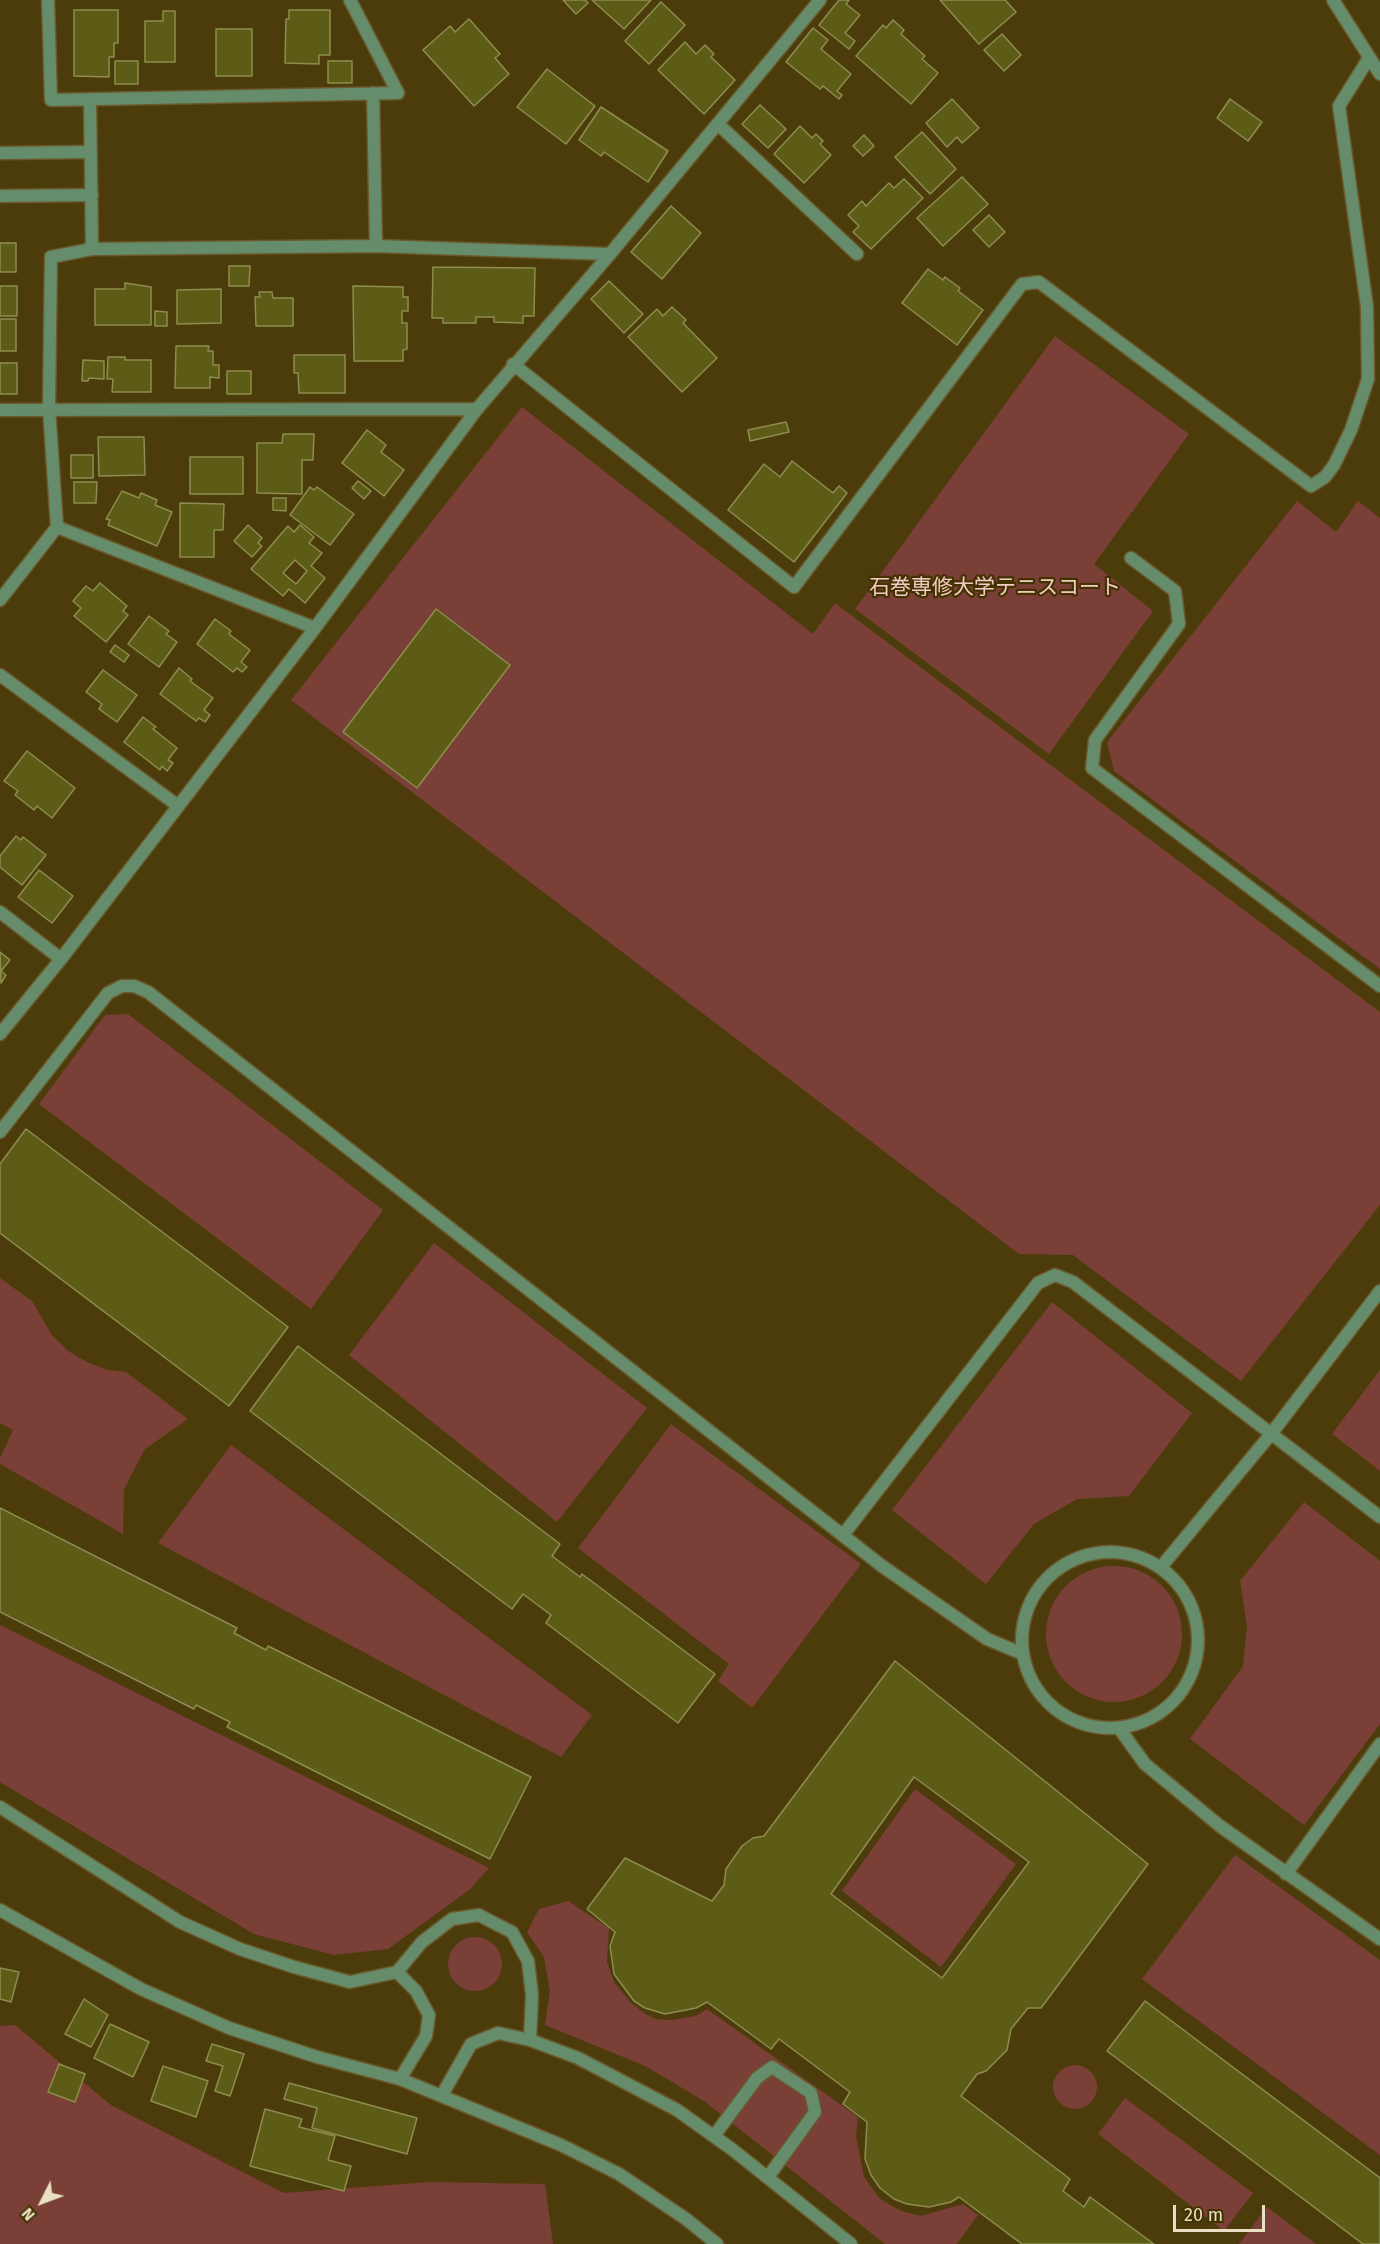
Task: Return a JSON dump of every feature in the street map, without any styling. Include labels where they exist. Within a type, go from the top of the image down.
[{"type":"street","points":[[48,0],[51,100],[398,93],[350,0]]},
{"type":"street","points":[[0,1034],[61,959],[315,628],[477,409],[513,364],[610,254],[820,0]]},
{"type":"street","points":[[1333,0],[1380,74]]},
{"type":"street","points":[[513,364],[794,587],[1023,284],[1039,282],[1311,486],[1325,477],[1334,465],[1351,430],[1368,379],[1366,308],[1339,106],[1369,58]]},
{"type":"street","points":[[373,93],[376,246]]},
{"type":"street","points":[[90,99],[92,249]]},
{"type":"street","points":[[719,124],[857,254]]},
{"type":"street","points":[[0,153],[90,152]]},
{"type":"street","points":[[0,196],[92,195]]},
{"type":"street","points":[[0,600],[57,527],[49,408],[51,257],[92,249],[376,246],[610,254]]},
{"type":"street","points":[[0,410],[49,408],[477,409]]},
{"type":"street","points":[[57,527],[315,628]]},
{"type":"street","points":[[1131,558],[1175,591],[1179,624],[1095,740],[1092,768],[1380,986]]},
{"type":"street","points":[[0,675],[177,805]]},
{"type":"street","points":[[0,912],[61,959]]},
{"type":"street","points":[[0,1132],[108,993],[122,986],[134,986],[148,992],[882,1566],[987,1639],[1023,1654]]},
{"type":"street","points":[[843,1534],[1038,1283],[1055,1275],[1073,1282],[1380,1518]]},
{"type":"street","points":[[1161,1568],[1271,1434],[1380,1291]]},
{"type":"street","points":[[1119,1552],[1142,1557],[1161,1568],[1179,1585],[1192,1607],[1198,1634],[1197,1658],[1184,1688],[1164,1710],[1140,1723],[1119,1728],[1082,1723],[1054,1708],[1032,1680],[1023,1654],[1024,1620],[1032,1599],[1045,1579],[1066,1563],[1094,1553],[1119,1552]]},
{"type":"street","points":[[1119,1728],[1145,1764],[1220,1826],[1380,1939]]},
{"type":"street","points":[[1286,1874],[1380,1744]]},
{"type":"street","points":[[0,1807],[180,1922],[294,1968],[350,1982],[397,1972],[422,1942],[453,1919],[479,1915],[512,1932],[528,1961],[532,1995],[530,2040]]},
{"type":"street","points":[[0,1910],[141,1989],[229,2028],[317,2057],[400,2079],[561,2145],[619,2174],[686,2219],[717,2244]]},
{"type":"street","points":[[397,1972],[416,1991],[429,2015],[426,2036],[400,2079]]},
{"type":"street","points":[[442,2095],[471,2044],[498,2033],[530,2040],[623,2080],[677,2110],[768,2177],[851,2244]]},
{"type":"street","points":[[714,2136],[758,2078],[772,2067],[811,2093],[815,2112],[768,2177]]},
{"type":"green space","name":"石巻専修大学テニスコート","points":[[1055,336],[1189,434],[1094,564],[1153,611],[1049,754],[855,609]]},
{"type":"green space","points":[[522,407],[813,634],[835,603],[1380,1012],[1380,1205],[1241,1381],[1073,1255],[1019,1254],[291,700]]},
{"type":"green space","points":[[1297,501],[1336,532],[1358,501],[1380,518],[1380,969],[1114,771],[1107,742]]},
{"type":"green space","points":[[128,1014],[383,1210],[311,1309],[39,1104],[105,1015]]},
{"type":"green space","points":[[434,1243],[647,1408],[557,1522],[349,1355]]},
{"type":"green space","points":[[0,1278],[32,1301],[52,1335],[68,1351],[89,1363],[108,1370],[126,1372],[188,1419],[145,1449],[124,1489],[123,1534],[0,1464],[0,1458],[13,1430],[0,1423]]},
{"type":"green space","points":[[1052,1302],[1192,1413],[1129,1496],[1077,1499],[1034,1524],[986,1584],[892,1510]]},
{"type":"green space","points":[[1380,1370],[1380,1471],[1332,1434]]},
{"type":"green space","points":[[671,1424],[861,1564],[752,1708],[718,1681],[729,1664],[578,1548]]},
{"type":"green space","points":[[231,1445],[592,1715],[561,1757],[158,1543]]},
{"type":"green space","points":[[1304,1502],[1380,1561],[1380,1724],[1304,1825],[1190,1739],[1243,1666],[1247,1626],[1240,1581]]},
{"type":"green space","points":[[1114,1566],[1140,1572],[1162,1586],[1176,1608],[1182,1634],[1176,1660],[1162,1682],[1140,1696],[1114,1702],[1088,1696],[1066,1682],[1052,1660],[1046,1634],[1052,1608],[1066,1586],[1088,1572]]},
{"type":"green space","points":[[0,1625],[489,1868],[469,1890],[388,1949],[334,1955],[254,1934],[0,1782]]},
{"type":"green space","points":[[915,1789],[1016,1864],[941,1967],[842,1891]]},
{"type":"green space","points":[[1235,1855],[1380,1960],[1380,2155],[1142,1979]]},
{"type":"green space","points":[[568,1901],[609,1928],[607,1962],[614,1982],[630,2002],[644,2013],[655,2019],[672,2020],[696,2016],[707,2009],[858,2117],[856,2136],[864,2177],[880,2199],[901,2211],[921,2216],[963,2204],[978,2215],[957,2244],[885,2244],[704,2101],[645,2066],[545,2025],[550,1991],[544,1957],[527,1932],[539,1909]]},
{"type":"green space","points":[[475,1937],[485,1939],[494,1945],[500,1954],[502,1964],[500,1974],[494,1983],[485,1989],[475,1991],[465,1989],[456,1983],[450,1974],[448,1964],[450,1954],[456,1945],[465,1939]]},
{"type":"green space","points":[[15,2025],[111,2105],[284,2193],[429,2182],[545,2184],[553,2244],[0,2244],[0,2026]]},
{"type":"green space","points":[[1075,2065],[1084,2066],[1091,2071],[1096,2078],[1096,2096],[1091,2103],[1084,2108],[1075,2109],[1066,2108],[1059,2103],[1054,2096],[1053,2087],[1054,2078],[1059,2071],[1066,2066]]},
{"type":"green space","points":[[1125,2098],[1253,2193],[1224,2231],[1098,2134]]},
{"type":"green space","points":[[1267,2207],[1316,2244],[1239,2244]]},
{"type":"building","points":[[563,0],[585,0],[588,3],[576,14]]},
{"type":"building","points":[[592,0],[651,0],[624,29]]},
{"type":"building","points":[[839,0],[849,0],[846,4],[860,15],[845,33],[855,41],[849,49],[819,25]]},
{"type":"building","points":[[940,0],[1005,0],[1016,12],[979,44]]},
{"type":"building","points":[[661,2],[685,25],[649,64],[625,41]]},
{"type":"building","points":[[74,10],[118,10],[118,43],[114,43],[114,57],[109,57],[109,77],[74,76]]},
{"type":"building","points":[[289,10],[330,10],[330,55],[319,55],[319,64],[285,63],[286,19],[289,19]]},
{"type":"building","points":[[163,11],[175,11],[175,62],[145,62],[145,21],[163,21]]},
{"type":"building","points":[[469,19],[500,54],[495,58],[509,74],[474,106],[423,50],[450,26],[455,32]]},
{"type":"building","points":[[893,20],[904,30],[901,34],[925,56],[922,59],[938,73],[911,104],[856,56],[883,25],[886,28]]},
{"type":"building","points":[[813,28],[828,40],[821,49],[851,74],[837,91],[842,95],[839,99],[823,86],[820,89],[786,62]]},
{"type":"building","points":[[216,29],[252,29],[252,76],[216,76]]},
{"type":"building","points":[[1002,34],[1021,55],[1004,71],[984,50]]},
{"type":"building","points":[[685,42],[696,54],[705,45],[714,54],[711,57],[735,80],[704,114],[658,70]]},
{"type":"building","points":[[115,61],[138,61],[138,84],[115,84]]},
{"type":"building","points":[[328,61],[352,61],[352,83],[328,83]]},
{"type":"building","points":[[547,69],[595,106],[566,144],[517,107]]},
{"type":"building","points":[[952,99],[979,128],[962,143],[957,137],[947,147],[926,123]]},
{"type":"building","points":[[1230,99],[1262,122],[1248,141],[1217,118]]},
{"type":"building","points":[[760,105],[786,129],[768,148],[742,124]]},
{"type":"building","points":[[601,107],[668,151],[648,182],[604,152],[601,156],[579,140]]},
{"type":"building","points":[[800,126],[812,138],[816,134],[823,141],[820,144],[831,155],[804,183],[774,154]]},
{"type":"building","points":[[922,132],[956,169],[930,194],[895,157]]},
{"type":"building","points":[[864,135],[874,146],[863,156],[853,146]]},
{"type":"building","points":[[962,177],[988,204],[943,246],[917,218]]},
{"type":"building","points":[[904,179],[923,198],[871,249],[853,232],[859,226],[848,215],[862,201],[866,206],[889,183],[894,188]]},
{"type":"building","points":[[671,206],[701,233],[662,279],[631,252]]},
{"type":"building","points":[[989,215],[1005,232],[989,247],[973,230]]},
{"type":"building","points":[[0,243],[16,243],[16,272],[0,272]]},
{"type":"building","points":[[229,266],[250,266],[249,286],[229,286]]},
{"type":"building","points":[[433,267],[535,268],[534,316],[523,316],[523,323],[494,322],[494,317],[476,317],[476,323],[443,323],[443,318],[432,318]]},
{"type":"building","points":[[928,269],[943,280],[945,277],[960,288],[958,291],[983,310],[957,345],[902,303]]},
{"type":"building","points":[[609,281],[643,314],[624,333],[591,299]]},
{"type":"building","points":[[125,283],[151,287],[151,325],[95,325],[95,289],[125,289]]},
{"type":"building","points":[[0,286],[17,286],[17,316],[0,316]]},
{"type":"building","points":[[353,286],[403,287],[403,297],[408,297],[408,311],[402,311],[402,323],[407,323],[407,349],[403,350],[403,361],[354,361]]},
{"type":"building","points":[[221,289],[221,323],[177,324],[177,290]]},
{"type":"building","points":[[259,292],[272,292],[273,298],[293,298],[293,326],[256,326],[255,297],[260,297]]},
{"type":"building","points":[[672,307],[686,320],[683,323],[717,358],[682,392],[628,337],[657,309],[663,316]]},
{"type":"building","points":[[155,311],[167,312],[167,326],[155,326]]},
{"type":"building","points":[[0,319],[16,319],[16,351],[0,351]]},
{"type":"building","points":[[176,346],[209,346],[208,351],[213,351],[213,365],[219,365],[219,378],[210,377],[210,388],[175,388]]},
{"type":"building","points":[[294,355],[345,355],[345,393],[299,393],[298,373],[294,373]]},
{"type":"building","points":[[108,357],[125,357],[125,360],[151,360],[151,392],[112,392],[113,379],[107,379]]},
{"type":"building","points":[[83,360],[104,361],[104,379],[89,378],[88,381],[82,381]]},
{"type":"building","points":[[0,363],[17,363],[17,394],[0,394]]},
{"type":"building","points":[[227,371],[251,371],[251,394],[227,394]]},
{"type":"building","points":[[786,422],[789,432],[750,441],[748,430]]},
{"type":"building","points":[[367,430],[386,445],[381,452],[404,470],[384,496],[342,463]]},
{"type":"building","points":[[283,434],[314,434],[313,460],[302,460],[302,494],[257,493],[257,443],[282,443]]},
{"type":"building","points":[[98,437],[144,437],[145,475],[99,476]]},
{"type":"building","points":[[71,455],[93,455],[93,478],[71,478]]},
{"type":"building","points":[[190,457],[243,457],[243,494],[190,494]]},
{"type":"building","points":[[792,461],[833,493],[839,486],[847,493],[794,562],[728,510],[764,464],[780,477]]},
{"type":"building","points":[[358,481],[371,491],[364,499],[352,488]]},
{"type":"building","points":[[74,482],[97,482],[96,503],[74,503]]},
{"type":"building","points":[[310,487],[314,490],[317,487],[354,514],[330,545],[290,515]]},
{"type":"building","points":[[122,491],[139,498],[141,493],[157,500],[155,505],[172,512],[157,546],[108,525],[110,520],[106,519]]},
{"type":"building","points":[[273,498],[286,498],[286,511],[273,510]]},
{"type":"building","points":[[180,503],[224,504],[223,530],[214,530],[214,557],[180,557]]},
{"type":"building","points":[[248,525],[262,538],[258,543],[262,546],[252,557],[234,541]]},
{"type":"building","points":[[300,525],[314,537],[309,543],[322,553],[311,566],[325,578],[305,603],[289,589],[283,596],[251,569],[288,526],[294,532]],"holes":[[[295,560],[307,571],[296,584],[283,573]]]},
{"type":"building","points":[[100,583],[127,606],[123,611],[128,615],[106,642],[74,616],[81,608],[73,601],[86,586],[93,591]]},
{"type":"building","points":[[436,609],[510,665],[417,788],[343,732]]},
{"type":"building","points":[[149,616],[169,631],[166,634],[177,642],[159,667],[128,644]]},
{"type":"building","points":[[215,619],[231,631],[229,634],[250,650],[241,662],[247,667],[242,672],[237,668],[233,672],[197,644]]},
{"type":"building","points":[[115,645],[129,655],[124,662],[110,652]]},
{"type":"building","points":[[179,668],[192,679],[190,681],[213,698],[204,710],[210,715],[205,722],[199,718],[196,721],[160,694]]},
{"type":"building","points":[[103,670],[137,695],[117,722],[99,709],[102,704],[86,692]]},
{"type":"building","points":[[143,717],[156,727],[153,729],[177,748],[168,760],[173,763],[167,771],[162,766],[160,770],[124,742]]},
{"type":"building","points":[[27,751],[75,788],[52,818],[37,806],[34,810],[15,795],[18,791],[4,781]]},
{"type":"building","points":[[16,836],[21,840],[23,837],[46,855],[22,885],[0,867],[0,856]]},
{"type":"building","points":[[39,870],[73,896],[52,923],[18,897]]},
{"type":"building","points":[[0,952],[10,960],[1,971],[6,975],[1,983]]},
{"type":"building","points":[[26,1129],[288,1327],[229,1406],[0,1233],[0,1164]]},
{"type":"building","points":[[298,1346],[560,1544],[552,1556],[580,1577],[582,1574],[715,1674],[678,1723],[546,1623],[551,1615],[523,1594],[512,1609],[250,1411]]},
{"type":"building","points":[[0,1508],[237,1628],[234,1633],[266,1650],[268,1646],[531,1777],[490,1859],[227,1727],[230,1722],[196,1705],[194,1709],[0,1612]]},
{"type":"building","points":[[895,1661],[1148,1864],[1041,2008],[1028,2008],[1011,2029],[1007,2050],[986,2071],[977,2074],[961,2096],[1070,2179],[1063,2191],[1084,2207],[1090,2197],[1154,2244],[1022,2244],[959,2197],[951,2202],[929,2207],[907,2204],[894,2199],[880,2188],[871,2175],[865,2159],[867,2122],[843,2104],[850,2092],[779,2039],[771,2049],[707,2002],[696,2008],[665,2014],[645,2008],[634,2001],[614,1974],[610,1946],[615,1932],[587,1909],[625,1858],[712,1901],[724,1885],[726,1869],[742,1846],[753,1838],[764,1836]],"holes":[[[914,1777],[1029,1862],[942,1978],[831,1894]]]},
{"type":"building","points":[[0,1968],[19,1972],[11,2002],[0,1999]]},
{"type":"building","points":[[84,1999],[108,2015],[91,2047],[65,2034]]},
{"type":"building","points":[[1145,2001],[1380,2178],[1380,2244],[1363,2244],[1107,2051]]},
{"type":"building","points":[[110,2024],[149,2042],[133,2077],[94,2058]]},
{"type":"building","points":[[212,2044],[244,2054],[230,2096],[215,2091],[223,2066],[206,2061]]},
{"type":"building","points":[[59,2064],[85,2074],[75,2102],[48,2092]]},
{"type":"building","points":[[163,2066],[208,2081],[196,2117],[151,2101]]},
{"type":"building","points":[[289,2083],[417,2118],[407,2154],[312,2128],[317,2108],[284,2099]]},
{"type":"building","points":[[265,2109],[302,2119],[299,2127],[335,2136],[328,2160],[351,2166],[344,2191],[250,2166]]}]
